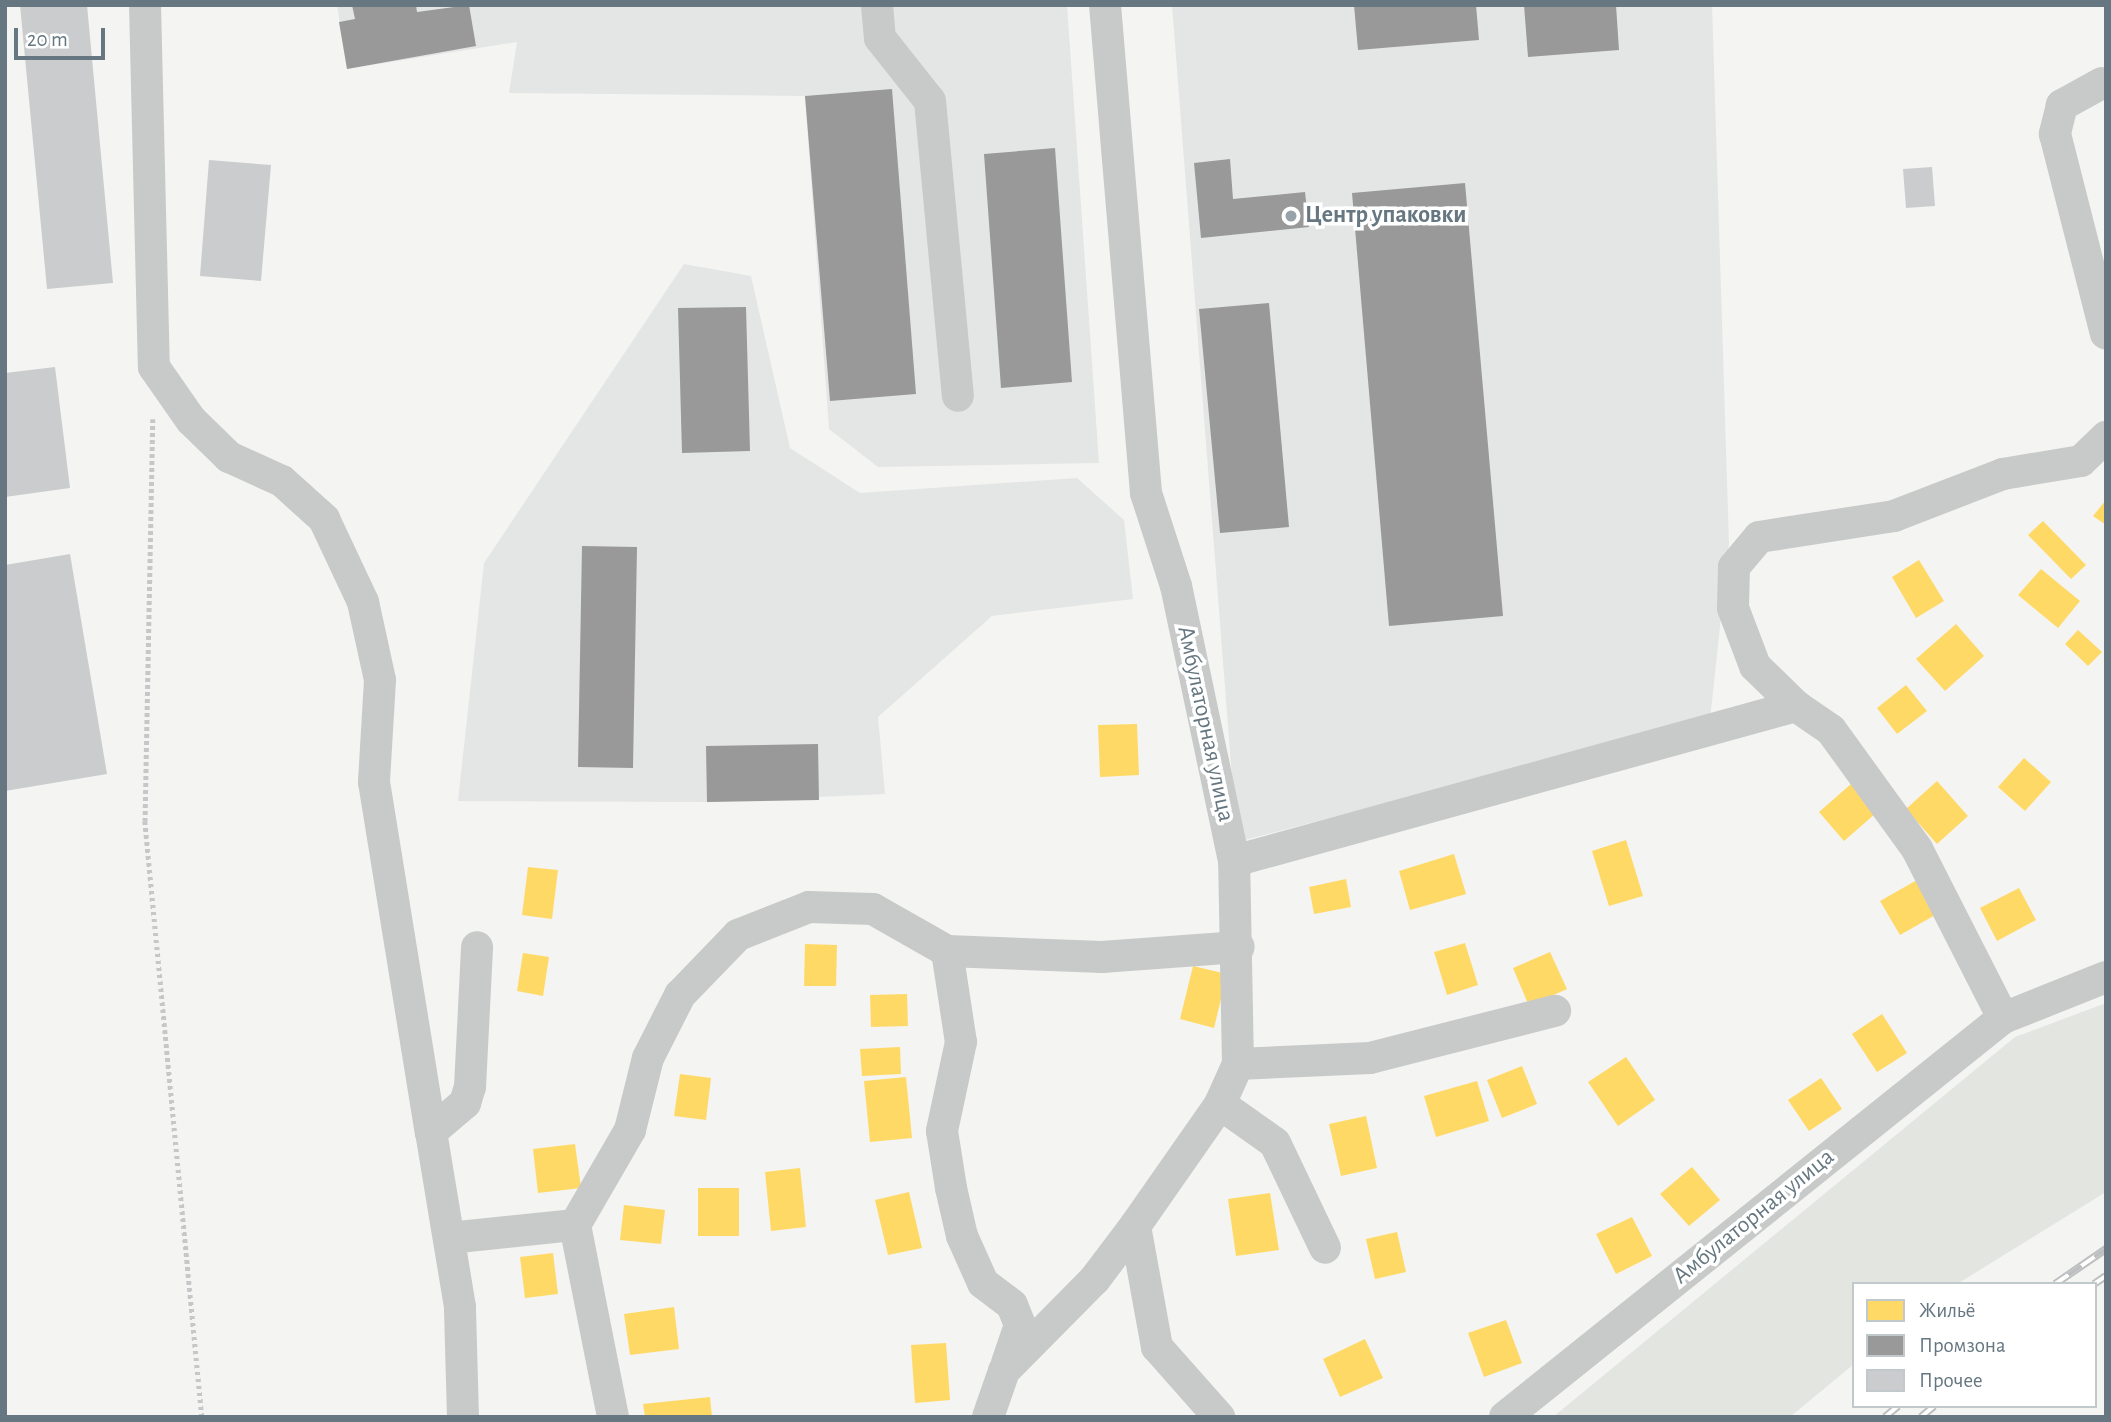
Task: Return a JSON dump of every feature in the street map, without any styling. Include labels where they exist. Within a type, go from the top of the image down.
[{"type":"lane","points":[[145,5],[154,367],[191,420],[229,457],[282,481],[324,519],[363,602],[380,680],[373,782],[460,1307],[463,1417]]},
{"type":"lane","points":[[877,5],[880,38],[930,101],[958,396]]},
{"type":"lane","name":"Амбулаторная улица","points":[[988,1417],[1004,1371],[1094,1279],[1135,1226],[1220,1104],[1238,1064],[1238,947],[1234,862],[1177,586],[1146,493],[1105,5]]},
{"type":"lane","points":[[2102,82],[2063,105],[2055,134],[2097,271],[2106,334]]},
{"type":"lane","points":[[2003,1018],[1917,849],[1831,730],[1796,706],[1755,666],[1733,608],[1734,567],[1759,537],[1894,516],[2003,474],[2081,461],[2106,437]]},
{"type":"lane","points":[[1234,862],[1796,706]]},
{"type":"lane","points":[[612,1417],[575,1225],[629,1130],[648,1058],[680,995],[738,935],[809,907],[873,909],[947,951],[1102,957],[1238,947]]},
{"type":"lane","points":[[431,1132],[465,1103],[470,1087],[477,947]]},
{"type":"lane","points":[[947,951],[961,1042],[942,1131],[962,1237],[983,1283],[1012,1305],[1020,1325],[1004,1371]]},
{"type":"lane","name":"Амбулаторная улица","points":[[1505,1417],[2003,1018],[2106,977]]},
{"type":"lane","points":[[1238,1064],[1370,1058],[1555,1011]]},
{"type":"lane","points":[[1220,1104],[1275,1143],[1325,1248]]},
{"type":"lane","points":[[449,1238],[575,1225]]},
{"type":"lane","points":[[1135,1226],[1157,1347],[1219,1417]]},
{"type":"path","points":[[154,367],[145,821],[202,1417]]},
{"type":"shaded area","points":[[337,5],[1067,5],[1099,463],[878,467],[829,429],[805,96],[509,93],[517,42],[347,69]]},
{"type":"shaded area","points":[[1172,5],[1712,5],[1729,544],[1710,719],[1237,842]]},
{"type":"shaded area","points":[[684,264],[751,276],[790,448],[860,493],[1077,478],[1124,520],[1133,599],[992,616],[878,717],[885,794],[707,802],[458,801],[484,563]]},
{"type":"shaded area","points":[[2106,1003],[2106,1192],[1960,1282],[1852,1282],[1852,1366],[1790,1417],[1553,1417],[2015,1037]]},
{"type":"building: Жильё","points":[[2106,500],[2106,525],[2093,516]]},
{"type":"building: Жильё","points":[[2043,521],[2086,565],[2071,579],[2028,535]]},
{"type":"building: Жильё","points":[[1919,560],[1944,601],[1916,618],[1892,577]]},
{"type":"building: Жильё","points":[[2041,569],[2080,601],[2058,628],[2018,595]]},
{"type":"building: Жильё","points":[[1956,624],[1984,656],[1945,691],[1916,659]]},
{"type":"building: Жильё","points":[[2078,630],[2102,652],[2088,666],[2065,644]]},
{"type":"building: Жильё","points":[[1906,685],[1927,711],[1897,734],[1877,708]]},
{"type":"building: Жильё","points":[[1137,724],[1139,775],[1100,777],[1098,725]]},
{"type":"building: Жильё","points":[[2024,758],[2051,782],[2025,811],[1998,787]]},
{"type":"building: Жильё","points":[[1937,781],[1968,816],[1937,844],[1906,809]]},
{"type":"building: Жильё","points":[[1851,784],[1876,813],[1844,841],[1819,812]]},
{"type":"building: Жильё","points":[[1626,840],[1643,896],[1609,906],[1592,851]]},
{"type":"building: Жильё","points":[[1454,854],[1466,894],[1410,910],[1399,871]]},
{"type":"building: Жильё","points":[[528,867],[558,870],[552,919],[522,915]]},
{"type":"building: Жильё","points":[[1346,879],[1351,907],[1314,914],[1309,887]]},
{"type":"building: Жильё","points":[[1917,880],[1937,914],[1900,935],[1880,901]]},
{"type":"building: Жильё","points":[[2019,888],[2036,920],[1997,941],[1980,908]]},
{"type":"building: Жильё","points":[[1465,943],[1478,985],[1447,995],[1434,952]]},
{"type":"building: Жильё","points":[[805,944],[837,945],[836,986],[804,986]]},
{"type":"building: Жильё","points":[[1550,952],[1567,989],[1529,1006],[1513,968]]},
{"type":"building: Жильё","points":[[523,953],[549,957],[543,996],[517,991]]},
{"type":"building: Жильё","points":[[1193,966],[1227,974],[1214,1028],[1180,1019]]},
{"type":"building: Жильё","points":[[907,994],[908,1026],[871,1027],[870,995]]},
{"type":"building: Жильё","points":[[1882,1014],[1907,1053],[1877,1072],[1852,1034]]},
{"type":"building: Жильё","points":[[900,1047],[901,1074],[862,1076],[860,1049]]},
{"type":"building: Жильё","points":[[1626,1057],[1655,1100],[1618,1126],[1588,1082]]},
{"type":"building: Жильё","points":[[1522,1066],[1537,1104],[1502,1118],[1487,1080]]},
{"type":"building: Жильё","points":[[680,1074],[711,1078],[706,1120],[674,1116]]},
{"type":"building: Жильё","points":[[906,1077],[912,1138],[870,1142],[864,1081]]},
{"type":"building: Жильё","points":[[1821,1078],[1842,1109],[1809,1131],[1788,1100]]},
{"type":"building: Жильё","points":[[1477,1081],[1489,1121],[1436,1137],[1424,1096]]},
{"type":"building: Жильё","points":[[1366,1116],[1377,1168],[1341,1176],[1329,1124]]},
{"type":"building: Жильё","points":[[575,1144],[581,1188],[538,1193],[533,1149]]},
{"type":"building: Жильё","points":[[1692,1167],[1720,1200],[1689,1226],[1660,1194]]},
{"type":"building: Жильё","points":[[800,1168],[806,1227],[771,1231],[765,1172]]},
{"type":"building: Жильё","points":[[698,1188],[739,1188],[739,1236],[698,1236]]},
{"type":"building: Жильё","points":[[909,1192],[922,1248],[888,1255],[875,1200]]},
{"type":"building: Жильё","points":[[1270,1193],[1279,1250],[1236,1256],[1228,1199]]},
{"type":"building: Жильё","points":[[624,1205],[665,1210],[661,1244],[620,1240]]},
{"type":"building: Жильё","points":[[1632,1217],[1652,1256],[1616,1274],[1596,1234]]},
{"type":"building: Жильё","points":[[1397,1232],[1406,1272],[1375,1279],[1366,1239]]},
{"type":"building: Жильё","points":[[553,1253],[558,1294],[525,1298],[520,1257]]},
{"type":"building: Жильё","points":[[674,1307],[679,1349],[630,1355],[624,1314]]},
{"type":"building: Жильё","points":[[1506,1320],[1522,1363],[1484,1377],[1468,1333]]},
{"type":"building: Жильё","points":[[1365,1339],[1383,1378],[1340,1397],[1323,1359]]},
{"type":"building: Жильё","points":[[946,1343],[950,1400],[915,1403],[911,1345]]},
{"type":"building: Жильё","points":[[710,1397],[712,1417],[645,1417],[643,1404]]},
{"type":"building: Промзона","points":[[352,5],[416,5],[417,12],[469,5],[476,46],[347,69],[339,22],[355,19]]},
{"type":"building: Промзона","points":[[1354,5],[1476,5],[1479,40],[1358,50]]},
{"type":"building: Промзона","points":[[1524,5],[1616,5],[1619,50],[1528,57]]},
{"type":"building: Промзона","points":[[892,89],[916,394],[830,401],[805,96]]},
{"type":"building: Промзона","points":[[1055,148],[1072,382],[1001,388],[984,154]]},
{"type":"building: Промзона","points":[[1230,159],[1233,199],[1305,192],[1309,227],[1201,238],[1194,163]]},
{"type":"building: Промзона","points":[[1465,183],[1503,616],[1389,626],[1352,193]]},
{"type":"building: Промзона","points":[[1269,303],[1289,527],[1220,533],[1199,309]]},
{"type":"building: Промзона","points":[[746,307],[750,451],[682,453],[678,308]]},
{"type":"building: Промзона","points":[[582,546],[637,547],[633,768],[578,767]]},
{"type":"building: Промзона","points":[[818,744],[819,800],[707,802],[706,746]]},
{"type":"building: Прочее","points":[[20,5],[87,5],[113,283],[47,289]]},
{"type":"building: Прочее","points":[[209,160],[271,165],[261,281],[200,276]]},
{"type":"building: Прочее","points":[[1932,167],[1935,206],[1906,208],[1903,169]]},
{"type":"building: Прочее","points":[[55,367],[70,488],[5,497],[5,373]]},
{"type":"building: Прочее","points":[[70,554],[107,774],[5,791],[5,565]]},
{"type":"railway","points":[[2058,1282],[2106,1249]]},
{"type":"railway","points":[[2097,1282],[2106,1276]]},
{"type":"railway","points":[[1885,1417],[1896,1408]]},
{"type":"railway","points":[[1921,1417],[1932,1408]]},
{"type":"place","name":"Центр упаковки","points":[[1291,216]]}]
